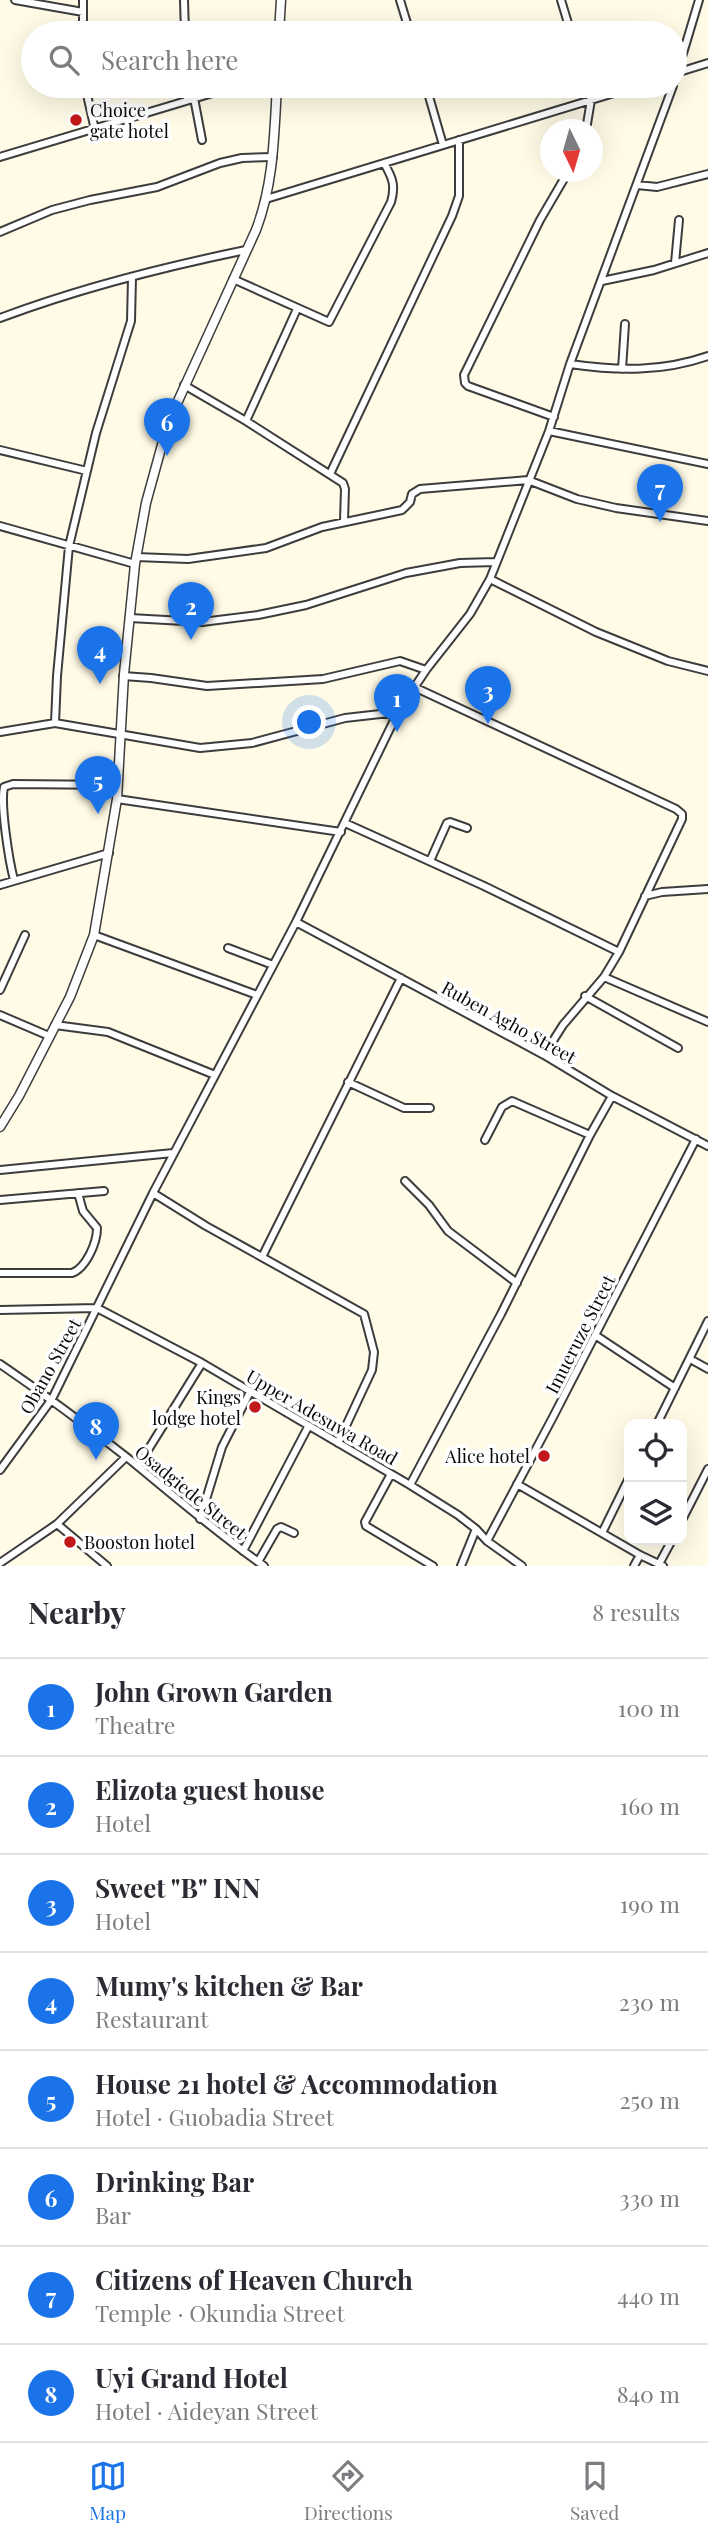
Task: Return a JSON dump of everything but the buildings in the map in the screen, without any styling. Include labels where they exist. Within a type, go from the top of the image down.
[{"type":"street","points":[[15,0],[83,12]]},
{"type":"street","points":[[83,0],[83,21]]},
{"type":"street","points":[[184,0],[185,21]]},
{"type":"street","points":[[280,21],[281,0]]},
{"type":"street","points":[[400,0],[406,21]]},
{"type":"street","points":[[561,0],[567,21]]},
{"type":"street","points":[[687,40],[699,0]]},
{"type":"street","points":[[687,72],[708,63]]},
{"type":"street","points":[[88,98],[95,130]]},
{"type":"street","points":[[0,157],[194,98]]},
{"type":"street","points":[[0,1127],[19,1096],[79,976],[94,935],[110,853],[117,799],[124,676],[135,561],[161,446],[184,385],[267,199],[273,158],[276,98]]},
{"type":"street","points":[[429,98],[443,145]]},
{"type":"street","points":[[267,199],[598,98]]},
{"type":"street","name":"Obano Street","points":[[0,1470],[52,1399],[173,1153],[296,922],[398,712],[426,670],[470,614],[490,579],[549,431],[570,364],[669,98]]},
{"type":"street","points":[[190,99],[202,140]]},
{"type":"street","points":[[588,119],[591,100]]},
{"type":"street","points":[[330,474],[452,216],[459,196],[459,140]]},
{"type":"street","points":[[0,232],[52,210],[158,187],[220,163],[242,158],[273,158]]},
{"type":"street","points":[[233,279],[329,322],[395,191],[394,180],[384,163]]},
{"type":"street","points":[[637,184],[657,187],[708,174]]},
{"type":"street","points":[[554,417],[468,386],[464,378],[540,220],[562,182]]},
{"type":"street","points":[[675,263],[678,220]]},
{"type":"street","points":[[0,318],[95,286],[246,250]]},
{"type":"street","points":[[602,281],[654,270],[708,253]]},
{"type":"street","points":[[55,723],[69,546],[96,433],[131,321],[132,278]]},
{"type":"street","points":[[246,421],[297,309]]},
{"type":"street","points":[[622,369],[625,324]]},
{"type":"street","points":[[570,364],[622,369],[663,368],[708,356]]},
{"type":"street","points":[[184,385],[246,421],[343,484],[344,521]]},
{"type":"street","points":[[549,431],[708,464]]},
{"type":"street","points":[[0,450],[88,471]]},
{"type":"street","points":[[0,526],[135,561],[188,559],[266,548],[322,527],[402,510],[410,502],[412,494],[420,489],[528,480],[577,499],[616,508],[708,521]]},
{"type":"street","points":[[130,618],[202,622],[258,615],[306,606],[406,573],[460,563],[495,562]]},
{"type":"street","points":[[490,579],[596,632],[668,661],[708,671]]},
{"type":"street","points":[[124,676],[207,686],[323,679],[400,661],[426,670]]},
{"type":"street","points":[[414,687],[679,811],[682,819],[619,953],[604,977],[585,996],[563,1025],[544,1055]]},
{"type":"street","points":[[0,732],[55,723],[93,727],[121,735],[200,748],[222,747],[284,736],[345,718],[398,712]]},
{"type":"street","points":[[14,880],[7,853],[2,798],[4,787],[13,784],[117,785]]},
{"type":"street","points":[[117,799],[341,832]]},
{"type":"street","points":[[345,822],[619,953]]},
{"type":"street","points":[[430,861],[447,823],[467,828]]},
{"type":"street","points":[[0,885],[110,853]]},
{"type":"street","points":[[645,897],[662,892],[708,889]]},
{"type":"street","name":"Ruben Agho Street","points":[[296,922],[544,1055],[611,1096],[708,1146]]},
{"type":"street","points":[[0,990],[25,935]]},
{"type":"street","points":[[94,935],[257,995]]},
{"type":"street","points":[[228,947],[273,965]]},
{"type":"street","points":[[604,977],[708,1022]]},
{"type":"street","points":[[262,1257],[401,978]]},
{"type":"street","points":[[585,996],[678,1048]]},
{"type":"street","points":[[0,1016],[49,1036]]},
{"type":"street","points":[[55,1025],[108,1032],[215,1075]]},
{"type":"street","points":[[348,1082],[404,1108],[430,1108]]},
{"type":"street","points":[[410,1485],[517,1283],[611,1096]]},
{"type":"street","points":[[485,1140],[502,1107],[512,1101],[590,1135]]},
{"type":"street","name":"Imueruze Street","points":[[487,1541],[696,1139]]},
{"type":"street","points":[[0,1170],[173,1153]]},
{"type":"street","points":[[405,1181],[429,1205],[448,1231],[517,1283]]},
{"type":"street","points":[[0,1200],[104,1191]]},
{"type":"street","points":[[0,1273],[78,1271],[93,1245],[97,1228],[83,1211],[78,1193]]},
{"type":"street","points":[[153,1193],[364,1314],[374,1352],[372,1370],[338,1443]]},
{"type":"street","points":[[0,1310],[97,1308]]},
{"type":"street","name":"Upper Adesuwa Road","points":[[97,1308],[202,1363],[410,1485],[476,1529],[508,1558],[522,1566]]},
{"type":"street","points":[[660,1419],[708,1321]]},
{"type":"street","points":[[596,1335],[675,1388]]},
{"type":"street","points":[[690,1359],[708,1369]]},
{"type":"street","points":[[138,1466],[202,1363]]},
{"type":"street","name":"Osadgiede Street","points":[[0,1364],[52,1399],[138,1466],[200,1519],[261,1564]]},
{"type":"street","points":[[200,1519],[222,1447],[250,1392]]},
{"type":"street","points":[[243,1551],[308,1427]]},
{"type":"street","points":[[0,1563],[57,1524],[126,1457]]},
{"type":"street","points":[[687,1510],[708,1469]]},
{"type":"street","points":[[391,1474],[365,1522],[366,1526],[433,1566]]},
{"type":"street","points":[[601,1533],[627,1482]]},
{"type":"street","points":[[517,1484],[661,1565],[670,1545]]},
{"type":"street","points":[[57,1524],[107,1566]]},
{"type":"street","points":[[261,1564],[277,1529],[281,1527],[294,1533]]},
{"type":"street","points":[[461,1566],[476,1529]]},
{"type":"street","points":[[634,1566],[640,1555]]},
{"type":"street","points":[[505,1566],[508,1558]]},
{"type":"place","name":"Choice gate hotel","points":[[76,120]]},
{"type":"place","name":"Drinking Bar","points":[[167,456]]},
{"type":"place","name":"Citizens of Heaven Church","points":[[660,522]]},
{"type":"place","name":"Elizota guest house","points":[[191,640]]},
{"type":"place","name":"Mumy's kitchen & Bar","points":[[100,684]]},
{"type":"place","name":"Sweet \"B\" INN","points":[[488,724]]},
{"type":"place","name":"John Grown Garden","points":[[397,732]]},
{"type":"place","name":"House 21 hotel & Accommodation","points":[[98,814]]},
{"type":"place","name":"Kings lodge hotel","points":[[255,1407]]},
{"type":"place","name":"Alice hotel","points":[[544,1456]]},
{"type":"place","name":"Uyi Grand Hotel","points":[[96,1460]]},
{"type":"place","name":"Booston hotel","points":[[70,1542]]}]
